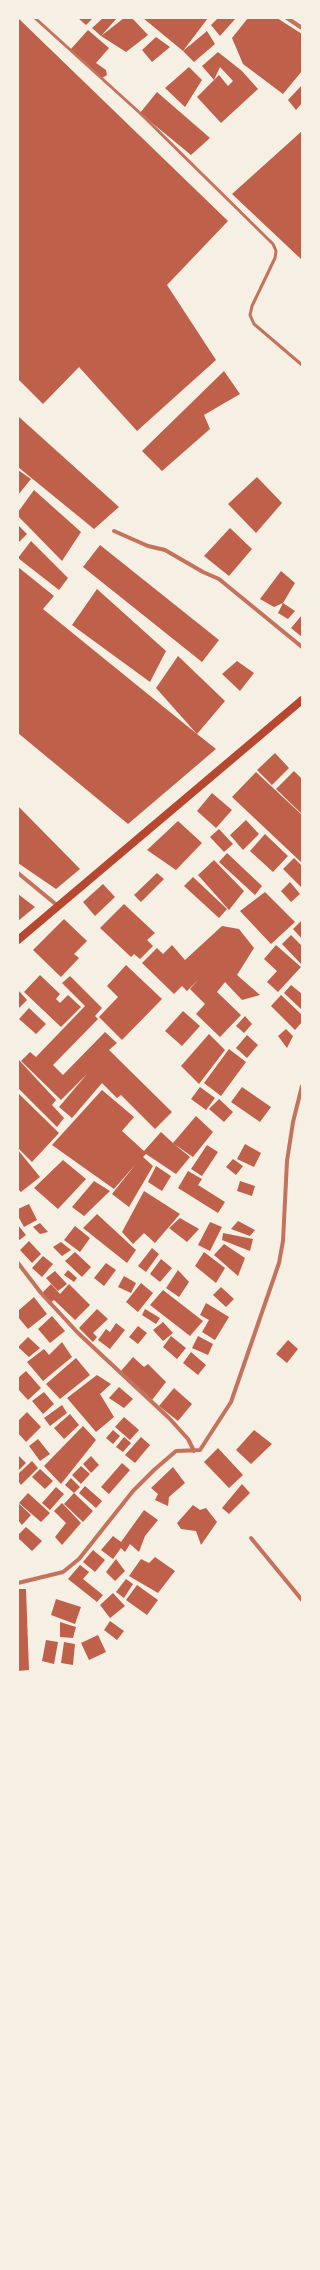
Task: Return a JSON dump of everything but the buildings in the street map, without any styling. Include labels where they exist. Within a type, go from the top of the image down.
[{"type":"main road","points":[[18,940],[302,700]]},
{"type":"street","points":[[287,18],[302,28]]},
{"type":"street","points":[[114,531],[148,546],[165,550],[203,572],[219,579],[302,647]]},
{"type":"street","points":[[18,873],[58,906]]},
{"type":"street","points":[[18,1583],[63,1572],[83,1555],[133,1491],[154,1470],[176,1451],[200,1450],[231,1402],[279,1263],[283,1241],[287,1161],[293,1122],[302,1086]]},
{"type":"street","points":[[18,1263],[41,1293],[78,1332],[169,1418],[194,1451]]},
{"type":"street","points":[[251,1538],[302,1600]]},
{"type":"lane","points":[[35,18],[140,113],[273,244],[276,251],[274,258],[252,306],[250,315],[254,324],[302,365]]}]
